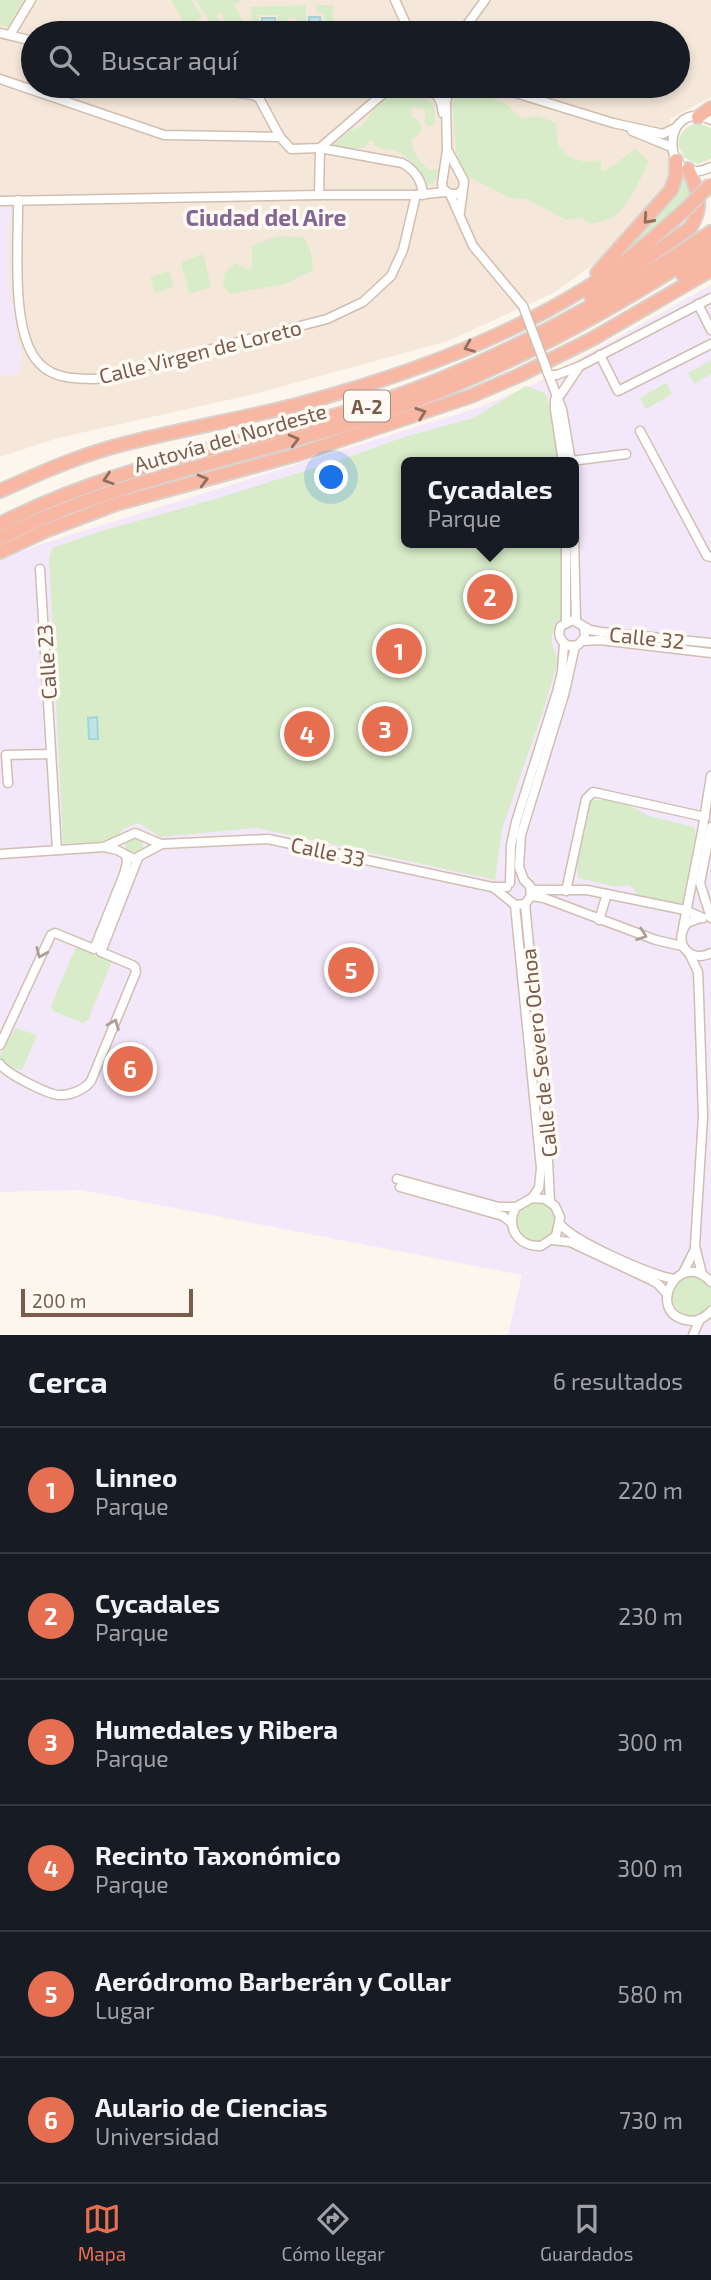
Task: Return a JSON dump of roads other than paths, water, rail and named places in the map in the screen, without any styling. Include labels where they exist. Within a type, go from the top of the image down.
[{"type":"highway","points":[[705,118],[711,108]]},
{"type":"highway","points":[[552,308],[607,264],[663,202],[676,176],[673,153]]},
{"type":"highway","points":[[433,381],[597,293],[685,232],[694,222],[699,201],[695,182],[688,169]]},
{"type":"highway","points":[[0,491],[57,466],[98,452],[295,405],[400,375],[482,342],[587,288],[631,257],[711,184]]},
{"type":"highway","name":"A-2","points":[[0,523],[34,506],[108,478],[310,423],[370,405],[433,381],[544,332],[650,272],[711,232]]},
{"type":"highway","name":"A-2","points":[[548,342],[640,292],[711,246]]},
{"type":"highway","points":[[548,342],[569,338],[711,259]]},
{"type":"highway","points":[[0,552],[45,531],[116,504],[302,453],[471,396],[594,338],[711,271]]},
{"type":"highway","name":"Autovía del Nordeste","points":[[0,538],[38,518],[110,491],[364,419],[438,392],[548,342]]},
{"type":"highway","points":[[0,484],[70,457],[98,452]]},
{"type":"highway","points":[[0,545],[110,491]]},
{"type":"street","points":[[10,36],[31,0]]},
{"type":"street","points":[[395,0],[405,21]]},
{"type":"street","points":[[470,21],[485,0]]},
{"type":"street","points":[[0,33],[21,38]]},
{"type":"street","points":[[0,79],[21,86]]},
{"type":"street","points":[[56,98],[164,135],[280,136]]},
{"type":"street","points":[[259,98],[280,136],[291,149],[320,148],[402,163],[417,176],[423,195]]},
{"type":"street","points":[[319,195],[320,148],[378,98]]},
{"type":"street","points":[[437,98],[446,125],[445,186],[460,215]]},
{"type":"street","points":[[446,125],[450,98]]},
{"type":"street","points":[[532,98],[613,123],[663,134],[676,128]]},
{"type":"street","points":[[673,153],[671,137],[676,128],[682,122],[705,118]]},
{"type":"street","points":[[613,123],[673,153],[688,169],[698,171],[711,167]]},
{"type":"street","points":[[447,150],[464,181],[460,215],[462,225],[473,246],[516,294],[551,373],[562,380],[558,396],[568,457]]},
{"type":"street","points":[[0,201],[423,195],[445,186],[453,172],[459,174]]},
{"type":"street","points":[[445,186],[458,194],[462,190]]},
{"type":"street","name":"Calle Virgen de Loreto","points":[[18,200],[20,322],[30,351],[40,365],[51,372],[74,379],[96,379],[327,319],[363,302],[391,276],[423,195]]},
{"type":"street","points":[[551,373],[580,366],[711,298]]},
{"type":"street","points":[[698,304],[711,330]]},
{"type":"street","points":[[600,355],[618,391],[711,344]]},
{"type":"street","points":[[558,396],[580,366]]},
{"type":"street","points":[[640,431],[707,556],[711,556]]},
{"type":"street","points":[[579,461],[626,454]]},
{"type":"street","points":[[531,893],[525,904],[515,905],[507,889],[513,834],[562,672],[564,644],[559,633],[566,622],[566,548]]},
{"type":"street","points":[[574,548],[576,621]]},
{"type":"street","name":"Calle 23","points":[[40,569],[57,850]]},
{"type":"street","points":[[566,622],[576,621],[584,626],[585,634],[579,643],[524,823],[519,867],[531,893],[599,920],[682,946]]},
{"type":"street","name":"Calle 32","points":[[584,626],[601,632],[711,643]]},
{"type":"street","points":[[564,644],[579,643]]},
{"type":"street","name":"Calle 32","points":[[579,643],[711,653]]},
{"type":"street","points":[[8,783],[6,755],[51,754]]},
{"type":"street","points":[[702,1274],[695,1246],[703,1116],[698,972],[680,940],[711,776]]},
{"type":"street","points":[[566,891],[589,793],[705,817]]},
{"type":"street","points":[[708,919],[699,883],[711,827]]},
{"type":"street","points":[[0,854],[104,847],[135,833],[146,839],[146,852],[138,859],[97,950]]},
{"type":"street","name":"Calle 33","points":[[146,839],[162,844],[268,839],[507,889]]},
{"type":"street","points":[[97,950],[127,863],[122,840]]},
{"type":"street","name":"Calle 33","points":[[146,852],[162,844]]},
{"type":"street","points":[[104,847],[138,859]]},
{"type":"street","points":[[507,889],[514,880],[524,880]]},
{"type":"street","points":[[531,893],[587,890],[685,910],[708,919]]},
{"type":"street","points":[[599,920],[607,894]]},
{"type":"street","name":"Calle de Severo Ochoa","points":[[525,904],[546,1120],[550,1202]]},
{"type":"street","name":"Calle de Severo Ochoa","points":[[515,905],[541,1168],[539,1188],[532,1198]]},
{"type":"street","points":[[683,928],[691,920],[708,919]]},
{"type":"street","points":[[0,1045],[47,939],[55,933],[135,967],[136,972],[92,1081],[87,1087],[59,1096],[15,1077],[0,1064]]},
{"type":"street","points":[[690,955],[709,955]]},
{"type":"street","points":[[698,972],[709,955]]},
{"type":"street","points":[[552,1240],[560,1223],[558,1211],[550,1202],[532,1198],[516,1207],[499,1207],[398,1183],[503,1216],[512,1223],[518,1238],[529,1245],[541,1246],[552,1240],[570,1242],[652,1280],[667,1294],[671,1311],[684,1320],[691,1335]]},
{"type":"street","points":[[512,1223],[516,1207]]},
{"type":"street","points":[[560,1223],[573,1236],[654,1274],[674,1279]]},
{"type":"street","points":[[683,1273],[695,1246]]},
{"type":"street","points":[[667,1294],[674,1279],[683,1273],[702,1274],[711,1282]]},
{"type":"street","points":[[691,1335],[700,1319],[711,1311]]},
{"type":"street","points":[[684,1320],[700,1319]]},
{"type":"water","points":[[309,17],[320,17],[320,21],[309,21]]},
{"type":"water","points":[[262,18],[275,18],[275,21],[262,21]]},
{"type":"water","points":[[97,717],[98,739],[89,739],[88,718]]},
{"type":"place","name":"Cycadales","points":[[490,597]]},
{"type":"place","name":"Linneo","points":[[399,651]]},
{"type":"place","name":"Humedales y Ribera","points":[[385,729]]},
{"type":"place","name":"Recinto Taxonómico","points":[[307,734]]},
{"type":"place","name":"Aeródromo Barberán y Collar","points":[[351,970]]},
{"type":"place","name":"Aulario de Ciencias","points":[[130,1069]]},
{"type":"district","name":"Ciudad del Aire","points":[[266,217]]}]
